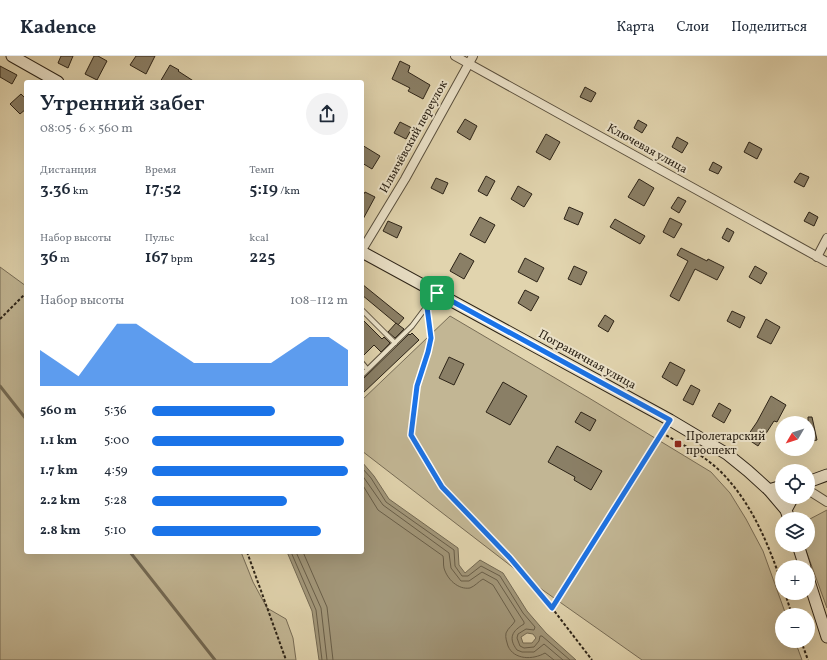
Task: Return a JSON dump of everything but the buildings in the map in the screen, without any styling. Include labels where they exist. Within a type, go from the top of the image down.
[{"type":"main road","points":[[12,56],[54,80]]},
{"type":"main road","name":"Пограничная улица","points":[[364,252],[670,420],[727,454],[769,490],[786,512]]},
{"type":"main road","points":[[815,479],[827,475]]},
{"type":"main road","points":[[769,490],[775,488]]},
{"type":"main road","points":[[815,600],[827,637]]},
{"type":"street","name":"Ключевая улица","points":[[455,56],[471,60],[827,262]]},
{"type":"street","name":"Ильичёвский переулок","points":[[364,248],[405,179],[471,60]]},
{"type":"street","points":[[817,257],[827,238]]},
{"type":"street","points":[[815,494],[827,502]]},
{"type":"lane","points":[[364,373],[395,343],[427,307],[437,293]]},
{"type":"lane","points":[[364,312],[395,343]]},
{"type":"lane","points":[[364,366],[367,369]]},
{"type":"path","points":[[0,319],[24,295]]},
{"type":"path","points":[[427,307],[431,338],[417,386],[411,435],[442,487],[510,558],[552,608],[592,660]]},
{"type":"path","points":[[552,608],[670,420]]},
{"type":"path","points":[[662,433],[699,454],[718,470],[736,490],[754,516],[770,549],[775,564]]},
{"type":"path","points":[[248,554],[286,660]]},
{"type":"path","points":[[804,648],[808,660]]},
{"type":"shaded area","points":[[0,267],[24,285],[24,554],[242,554],[253,582],[267,608],[286,619],[293,638],[296,660],[0,660]]},
{"type":"shaded area","points":[[450,316],[711,472],[730,493],[763,551],[775,584],[775,600],[781,600],[783,608],[775,608],[775,648],[798,648],[802,660],[642,660],[537,586],[364,453],[364,398]]},
{"type":"shaded area","points":[[827,510],[827,608],[815,575],[815,560],[809,560],[807,552],[815,552],[815,516]]},
{"type":"water","points":[[364,464],[374,476],[389,499],[458,548],[459,565],[465,573],[480,560],[503,573],[527,611],[546,633],[576,660],[319,660],[312,611],[288,554],[364,554]],"holes":[[[527,633],[533,634],[536,638],[532,643],[523,643],[521,637]]]},
{"type":"waterway","points":[[0,386],[24,416]]},
{"type":"waterway","points":[[132,554],[215,660]]},
{"type":"place","name":"Пролетарский проспект","points":[[678,444]]},
{"type":"route","points":[[437,293],[670,420],[552,608],[510,558],[442,487],[411,435],[417,386],[431,338],[427,307],[437,293]]}]
